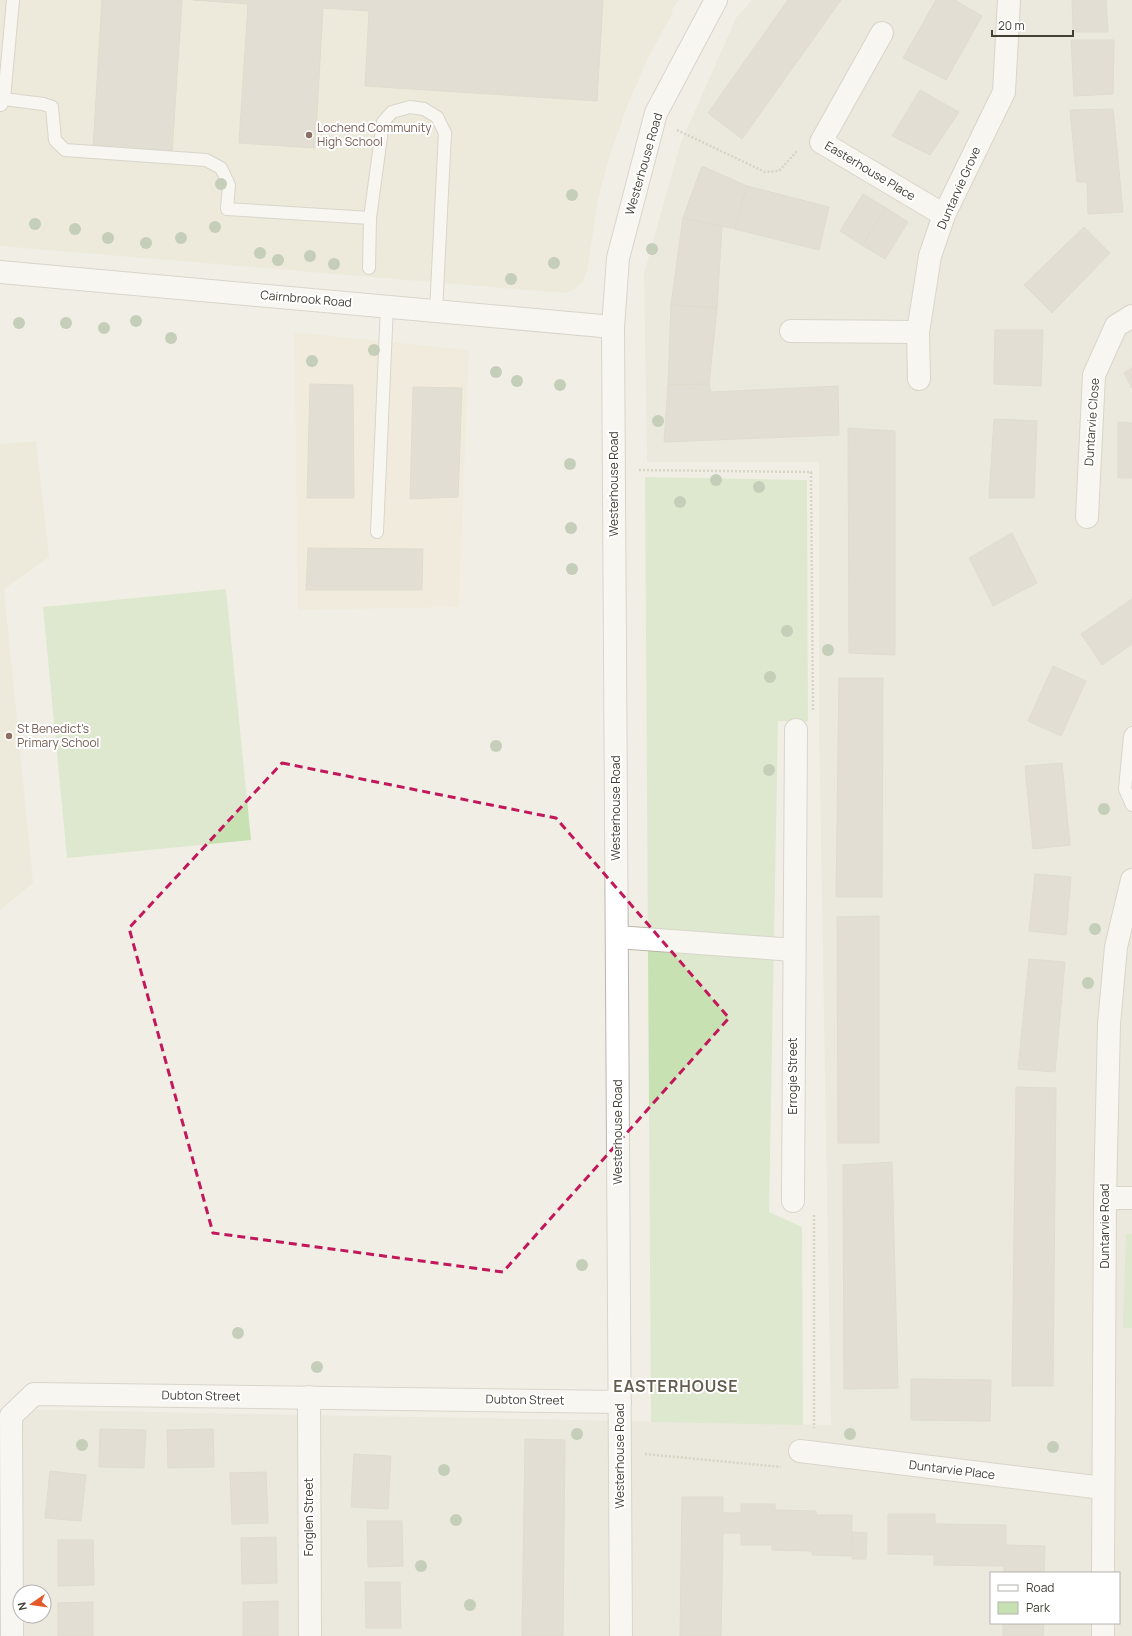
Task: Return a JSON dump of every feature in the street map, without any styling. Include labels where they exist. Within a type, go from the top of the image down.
[{"type":"street","name":"Westerhouse Road","points":[[622,1636],[613,327],[618,258],[656,113],[716,0]]},
{"type":"street","name":"Duntarvie Grove","points":[[919,379],[918,332],[930,256],[944,215],[1004,92],[1009,0]]},
{"type":"street","name":"Easterhouse Place","points":[[882,33],[821,142],[944,215]]},
{"type":"street","name":"Cairnbrook Road","points":[[0,272],[613,327]]},
{"type":"street","name":"Duntarvie Close","points":[[1087,517],[1094,376],[1116,326],[1132,316]]},
{"type":"street","points":[[791,331],[918,332]]},
{"type":"street","name":"Errogie Street","points":[[792,1201],[796,730]]},
{"type":"street","name":"Duntarvie Road","points":[[1103,1572],[1104,1198],[1108,1024],[1116,947],[1132,880]]},
{"type":"street","points":[[617,937],[794,950]]},
{"type":"street","points":[[1104,1198],[1132,1198]]},
{"type":"street","name":"Dubton Street","points":[[12,1636],[11,1416],[34,1394],[620,1402]]},
{"type":"street","name":"Forglen Street","points":[[309,1397],[310,1636]]},
{"type":"street","name":"Duntarvie Place","points":[[807,1452],[1103,1488]]},
{"type":"street","points":[[1103,1624],[1103,1636]]},
{"type":"lane","points":[[13,0],[2,102],[43,104],[52,107],[55,140],[64,150],[206,160],[220,168],[229,185],[227,209],[370,218]]},
{"type":"lane","points":[[369,268],[370,218],[383,122],[392,112],[410,107],[424,109],[437,117],[445,133],[436,311]]},
{"type":"lane","points":[[377,532],[388,306]]},
{"type":"lane","points":[[1132,733],[1130,736],[1125,789],[1132,805]]},
{"type":"path","points":[[655,119],[765,172],[779,171],[807,139],[821,142]]},
{"type":"path","points":[[614,470],[811,472],[813,715]]},
{"type":"path","points":[[620,1451],[797,1469],[807,1452],[814,1215]]},
{"type":"highlighted area","points":[[282,763],[556,818],[729,1018],[503,1272],[213,1233],[129,928]]},
{"type":"shaded area","name":"Lochend Community High School","points":[[0,0],[679,0],[671,11],[673,12],[647,60],[626,109],[608,161],[598,199],[587,272],[583,282],[572,291],[564,293],[0,246]]},
{"type":"shaded area","points":[[752,0],[1132,0],[1132,1636],[0,1636],[0,1409],[831,1425],[819,722],[819,462],[647,462],[644,274],[680,145],[736,18]]},
{"type":"shaded area","points":[[294,332],[469,350],[459,607],[298,610]]},
{"type":"shaded area","name":"St Benedict's Primary School","points":[[36,441],[49,557],[4,589],[33,883],[0,910],[0,444]]},
{"type":"green space","points":[[645,477],[807,480],[808,722],[778,721],[769,1212],[802,1227],[803,1425],[651,1422]]},
{"type":"green space","points":[[226,589],[251,840],[67,858],[43,607]]},
{"type":"green space","points":[[1126,1234],[1132,1234],[1132,1328],[1123,1328]]},
{"type":"building","points":[[102,0],[182,0],[172,153],[93,148]]},
{"type":"building","points":[[193,0],[603,0],[597,101],[365,86],[369,11],[323,8],[315,148],[239,143],[248,4]]},
{"type":"building","points":[[788,0],[841,0],[742,139],[708,113]]},
{"type":"building","points":[[936,0],[955,0],[982,16],[946,80],[903,58]]},
{"type":"building","points":[[1072,0],[1106,0],[1108,32],[1073,32]]},
{"type":"building","points":[[1071,40],[1114,40],[1113,94],[1074,96]]},
{"type":"building","points":[[920,90],[959,112],[930,155],[892,136]]},
{"type":"building","points":[[1113,109],[1123,212],[1088,214],[1087,182],[1077,182],[1070,110]]},
{"type":"building","points":[[702,166],[747,186],[735,229],[683,218]]},
{"type":"building","points":[[747,186],[829,207],[819,250],[735,229]]},
{"type":"building","points":[[863,194],[886,208],[862,245],[840,231]]},
{"type":"building","points":[[886,208],[908,222],[885,259],[862,245]]},
{"type":"building","points":[[683,218],[722,227],[717,308],[671,305]]},
{"type":"building","points":[[1084,227],[1110,253],[1052,313],[1024,285]]},
{"type":"building","points":[[671,305],[717,308],[709,384],[668,385]]},
{"type":"building","points":[[995,330],[1043,330],[1041,386],[994,384]]},
{"type":"building","points":[[1132,368],[1132,388],[1124,373]]},
{"type":"building","points":[[310,384],[353,385],[354,498],[307,498]]},
{"type":"building","points":[[709,384],[711,392],[838,386],[839,435],[664,442],[668,385]]},
{"type":"building","points":[[413,387],[462,388],[458,497],[410,499]]},
{"type":"building","points":[[994,419],[1037,421],[1034,498],[989,498]]},
{"type":"building","points":[[1118,422],[1132,423],[1132,478],[1118,478]]},
{"type":"building","points":[[848,428],[895,431],[895,655],[849,653]]},
{"type":"building","points":[[1012,533],[1037,583],[993,606],[969,558]]},
{"type":"building","points":[[308,548],[423,549],[422,590],[306,590]]},
{"type":"building","points":[[1132,599],[1132,644],[1102,665],[1081,634]]},
{"type":"building","points":[[1053,666],[1086,681],[1061,736],[1028,721]]},
{"type":"building","points":[[839,678],[883,678],[882,897],[836,897]]},
{"type":"building","points":[[1062,763],[1070,845],[1033,849],[1025,766]]},
{"type":"building","points":[[1035,874],[1071,877],[1066,935],[1029,931]]},
{"type":"building","points":[[879,916],[879,1143],[838,1143],[837,917]]},
{"type":"building","points":[[1029,959],[1065,962],[1055,1072],[1018,1069]]},
{"type":"building","points":[[1016,1087],[1056,1088],[1053,1386],[1012,1386]]},
{"type":"building","points":[[892,1162],[898,1388],[844,1389],[843,1165]]},
{"type":"building","points":[[911,1379],[991,1380],[990,1421],[911,1420]]},
{"type":"building","points":[[100,1429],[146,1430],[144,1468],[99,1467]]},
{"type":"building","points":[[213,1429],[214,1467],[168,1468],[167,1430]]},
{"type":"building","points":[[525,1439],[565,1440],[563,1636],[522,1636]]},
{"type":"building","points":[[354,1454],[391,1456],[388,1509],[351,1507]]},
{"type":"building","points":[[50,1471],[86,1475],[81,1521],[45,1518]]},
{"type":"building","points":[[266,1472],[268,1523],[232,1524],[230,1473]]},
{"type":"building","points":[[682,1497],[723,1497],[723,1513],[741,1513],[741,1504],[775,1504],[775,1510],[816,1511],[816,1515],[852,1515],[851,1556],[812,1555],[812,1551],[772,1550],[772,1545],[741,1545],[741,1533],[723,1533],[721,1636],[680,1636]]},
{"type":"building","points":[[888,1514],[935,1514],[935,1524],[1006,1525],[1006,1545],[1045,1546],[1044,1572],[1004,1572],[1004,1566],[934,1565],[934,1555],[888,1554]]},
{"type":"building","points":[[367,1521],[402,1521],[403,1566],[368,1567]]},
{"type":"building","points":[[852,1532],[867,1533],[866,1559],[852,1559]]},
{"type":"building","points":[[276,1537],[277,1583],[242,1584],[241,1538]]},
{"type":"building","points":[[58,1540],[93,1540],[94,1585],[58,1586]]},
{"type":"building","points":[[365,1582],[400,1582],[401,1628],[366,1628]]},
{"type":"building","points":[[278,1601],[278,1636],[243,1636],[243,1602]]},
{"type":"building","points":[[93,1602],[93,1636],[58,1636],[58,1603]]},
{"type":"building","points":[[1003,1624],[1044,1624],[1043,1636],[1003,1636]]},
{"type":"place","name":"Lochend Community High School","points":[[309,135]]},
{"type":"place","name":"St Benedict's Primary School","points":[[9,736]]},
{"type":"district","name":"EASTERHOUSE","points":[[676,1386]]}]
